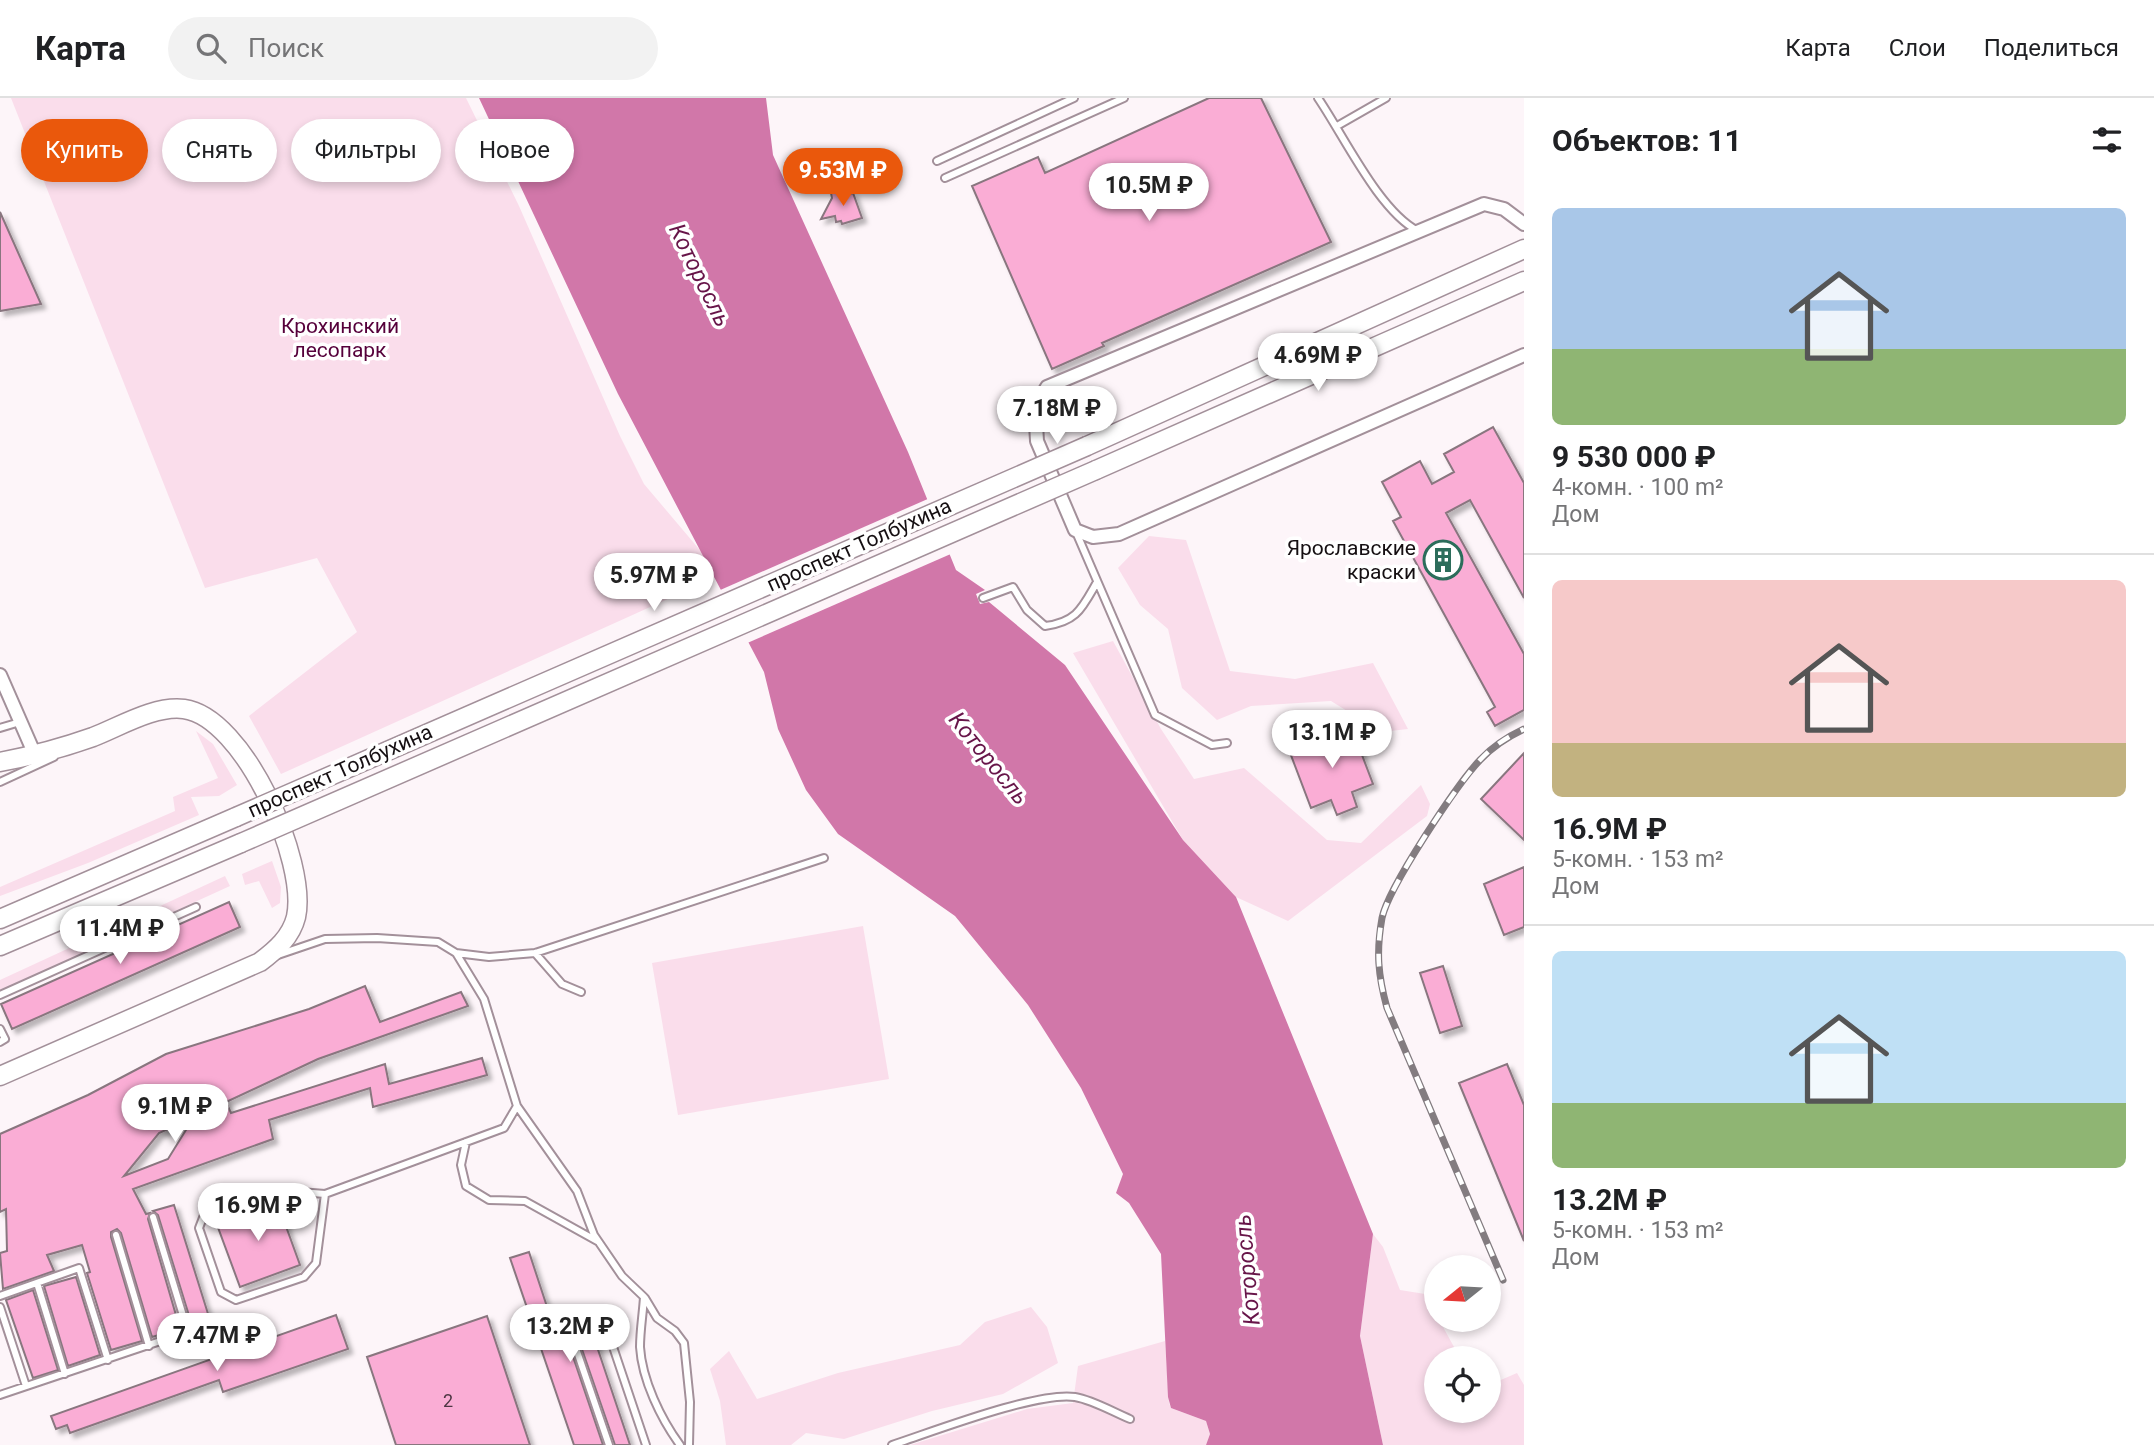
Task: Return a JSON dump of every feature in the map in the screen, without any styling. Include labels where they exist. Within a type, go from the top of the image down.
[{"type":"main road","name":"проспект Толбухина","points":[[0,919],[1087,446],[1524,249]]},
{"type":"main road","name":"проспект Толбухина","points":[[0,946],[1524,281]]},
{"type":"main road","points":[[0,762],[35,755],[158,713],[182,709],[202,715],[224,730],[260,784],[281,829],[296,881],[296,918],[288,936],[260,962],[0,1076]]},
{"type":"street","points":[[1524,223],[1504,209],[1484,204],[1047,387],[1035,407],[1037,442],[1075,530],[1093,537],[1119,534],[1524,355]]},
{"type":"street","points":[[0,675],[35,755]]},
{"type":"lane","points":[[937,161],[1074,98]]},
{"type":"lane","points":[[945,178],[1124,98]]},
{"type":"lane","points":[[1318,98],[1379,194],[1402,222],[1418,231]]},
{"type":"lane","points":[[1337,126],[1386,98]]},
{"type":"lane","points":[[1075,530],[1155,715],[1212,745],[1227,743]]},
{"type":"lane","points":[[983,597],[1013,587],[1027,610],[1045,626],[1065,624],[1081,609],[1097,582]]},
{"type":"lane","points":[[0,728],[20,722]]},
{"type":"lane","points":[[0,782],[93,737]]},
{"type":"lane","points":[[260,962],[325,939],[377,938],[438,942],[456,953],[489,957],[535,953],[824,858]]},
{"type":"lane","points":[[0,995],[196,907]]},
{"type":"lane","points":[[456,953],[484,999],[517,1106],[577,1191],[598,1241],[622,1276],[643,1297],[657,1318],[675,1331],[684,1343],[690,1402],[689,1445]]},
{"type":"lane","points":[[535,953],[562,984],[582,992]]},
{"type":"lane","points":[[0,1028],[5,1040],[0,1042]]},
{"type":"lane","points":[[325,1194],[316,1263],[304,1278],[236,1300],[220,1292],[199,1228],[204,1215],[275,1190],[325,1194],[504,1128],[517,1106]]},
{"type":"lane","points":[[466,1142],[461,1165],[466,1186],[489,1200],[525,1201],[598,1241]]},
{"type":"lane","points":[[153,1217],[188,1332]]},
{"type":"lane","points":[[116,1235],[149,1346]]},
{"type":"lane","points":[[0,1296],[79,1268],[108,1360]]},
{"type":"lane","points":[[37,1283],[65,1374]]},
{"type":"lane","points":[[643,1297],[640,1345],[642,1364],[667,1424],[680,1445]]},
{"type":"lane","points":[[0,1307],[26,1387]]},
{"type":"lane","points":[[0,1395],[208,1325]]},
{"type":"lane","points":[[606,1326],[646,1445]]},
{"type":"lane","points":[[570,1331],[609,1445]]},
{"type":"lane","points":[[892,1445],[1030,1402],[1058,1396],[1076,1397],[1130,1419]]},
{"type":"green space","name":"Крохинский лесопарк","points":[[11,98],[466,98],[476,119],[455,119],[455,182],[507,182],[644,484],[721,575],[281,774],[249,716],[357,632],[317,558],[205,588],[44,182],[148,182],[148,119],[21,119],[21,123]]},
{"type":"green space","points":[[1149,536],[1186,540],[1230,671],[1295,679],[1373,663],[1408,729],[1381,732],[1331,701],[1251,706],[1217,720],[1182,688],[1168,629],[1140,605],[1118,568]]},
{"type":"green space","points":[[1113,641],[1161,729],[1194,779],[1244,768],[1327,840],[1361,843],[1421,785],[1430,804],[1427,816],[1288,921],[1236,897],[1183,840],[1073,653]]},
{"type":"green space","points":[[196,731],[213,744],[237,785],[219,796],[191,797],[199,815],[88,863],[0,896],[0,887],[175,811],[173,797],[218,778]]},
{"type":"green space","points":[[272,861],[281,887],[280,903],[272,908],[259,881],[245,885],[242,874]]},
{"type":"green space","points":[[225,876],[230,886],[0,991],[0,980]]},
{"type":"green space","points":[[863,926],[889,1079],[678,1115],[652,963]]},
{"type":"green space","points":[[1373,1234],[1383,1247],[1400,1290],[1424,1294],[1424,1332],[1446,1332],[1453,1346],[1424,1346],[1424,1423],[1501,1423],[1501,1380],[1517,1373],[1524,1385],[1524,1445],[1383,1445],[1360,1336]]},
{"type":"green space","points":[[1031,1307],[1047,1327],[1058,1363],[1003,1394],[932,1411],[844,1439],[806,1433],[791,1445],[726,1445],[720,1401],[710,1369],[729,1351],[757,1399],[838,1373],[960,1345],[985,1322]]},
{"type":"green space","points":[[1165,1341],[1169,1403],[1171,1408],[1206,1421],[1210,1434],[1206,1445],[910,1445],[1027,1409],[1073,1403],[1078,1366]]},
{"type":"water","name":"Которосль","points":[[479,98],[766,98],[773,155],[908,452],[956,570],[985,590],[976,594],[980,604],[989,602],[1065,665],[1183,840],[1236,897],[1373,1234],[1360,1336],[1383,1445],[1206,1445],[1210,1434],[1206,1421],[1171,1408],[1168,1397],[1161,1254],[1129,1203],[1116,1193],[1123,1174],[1081,1088],[1028,1005],[955,916],[838,834],[806,790],[778,729],[764,672],[618,394],[518,182],[574,182],[574,119],[489,119]]},
{"type":"pier","points":[[930,498],[953,553],[745,644],[718,591]]},
{"type":"building","points":[[1209,98],[1261,98],[1331,242],[1102,343],[1104,346],[1052,369],[972,186],[1038,157],[1045,173]]},
{"type":"building","points":[[846,189],[848,194],[853,193],[862,218],[842,224],[841,221],[836,222],[835,216],[821,219],[832,198],[831,193]]},
{"type":"building","points":[[0,212],[41,304],[0,311]]},
{"type":"building","name":"Ярославские краски","points":[[1493,427],[1524,483],[1524,598],[1470,500],[1446,513],[1524,654],[1524,710],[1495,726],[1487,712],[1495,707],[1393,521],[1401,517],[1382,482],[1420,461],[1432,484],[1454,472],[1444,454]]},
{"type":"building","points":[[1342,729],[1345,737],[1354,734],[1373,784],[1352,792],[1357,807],[1337,815],[1331,800],[1311,808],[1289,750]]},
{"type":"building","points":[[1524,753],[1524,840],[1481,799]]},
{"type":"building","points":[[1524,867],[1524,927],[1504,935],[1484,884]]},
{"type":"building","points":[[229,902],[240,927],[12,1029],[1,1004]]},
{"type":"building","points":[[1443,966],[1462,1026],[1440,1033],[1420,973]]},
{"type":"building","points":[[365,986],[380,1022],[461,992],[468,1006],[318,1059],[226,1102],[231,1113],[385,1064],[389,1084],[482,1058],[487,1075],[373,1107],[370,1088],[269,1120],[273,1139],[133,1189],[146,1214],[150,1213],[148,1219],[180,1329],[152,1337],[121,1233],[117,1229],[111,1232],[111,1237],[142,1341],[111,1350],[87,1273],[90,1272],[82,1245],[47,1255],[54,1271],[3,1289],[0,1253],[7,1251],[6,1209],[0,1212],[0,1134],[88,1095],[166,1054],[309,1009]],"holes":[[[194,1117],[168,1159],[124,1176],[159,1133]]]},
{"type":"building","points":[[1507,1064],[1524,1105],[1524,1241],[1459,1083]]},
{"type":"building","points":[[276,1199],[300,1265],[240,1287],[216,1222]]},
{"type":"building","points":[[174,1205],[209,1317],[191,1322],[158,1215],[153,1211]]},
{"type":"building","points":[[529,1252],[554,1328],[587,1317],[630,1445],[615,1445],[575,1329],[570,1325],[565,1328],[565,1333],[603,1445],[574,1445],[510,1258]]},
{"type":"building","points":[[76,1277],[100,1355],[68,1366],[44,1286]]},
{"type":"building","points":[[33,1290],[58,1370],[33,1378],[6,1300]]},
{"type":"building","points":[[336,1315],[348,1349],[223,1392],[219,1380],[70,1433],[67,1425],[56,1429],[51,1416]]},
{"type":"building","points":[[487,1316],[530,1445],[396,1445],[367,1357]]},
{"type":"railway","points":[[1503,1280],[1387,1008],[1380,974],[1379,942],[1387,904],[1440,813],[1469,772],[1485,755],[1524,729]]},
{"type":"place","name":"Ярославские краски","points":[[1443,560]]}]
